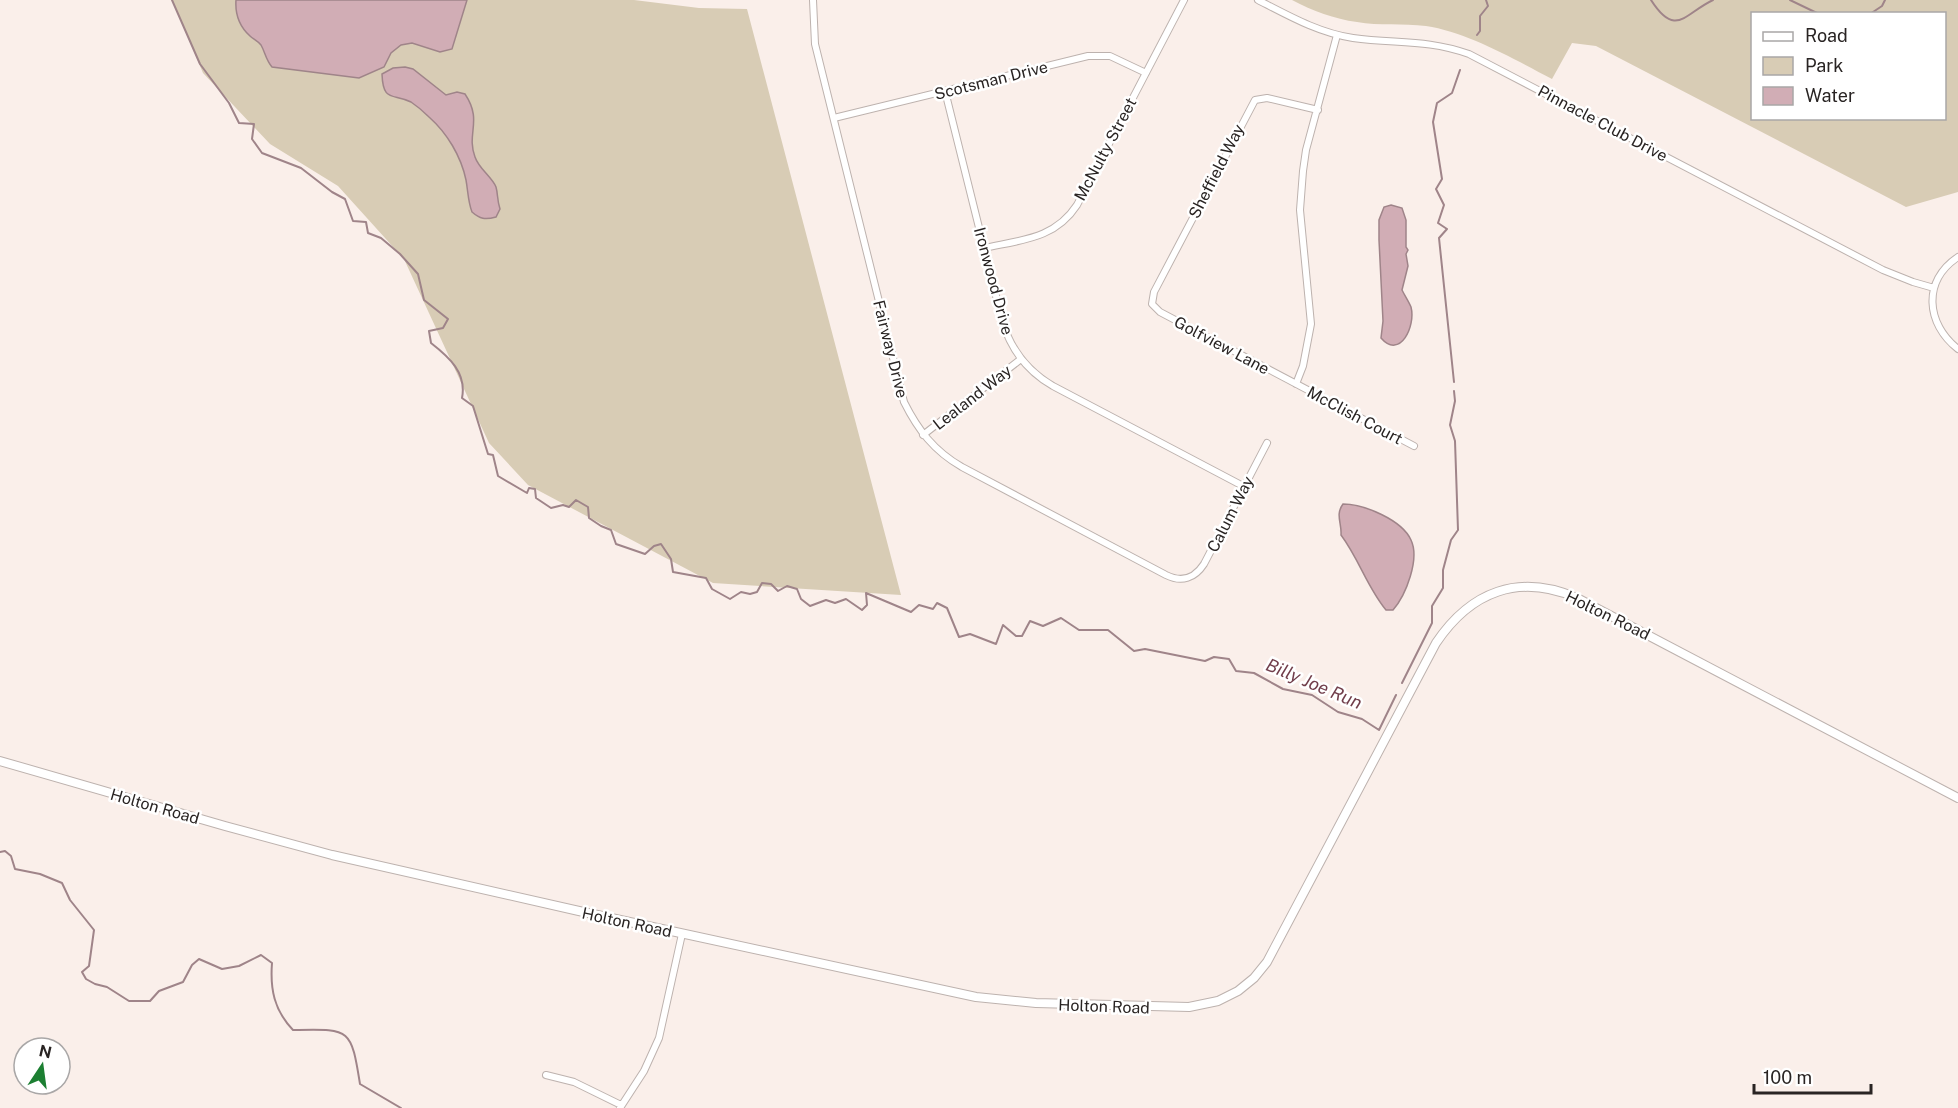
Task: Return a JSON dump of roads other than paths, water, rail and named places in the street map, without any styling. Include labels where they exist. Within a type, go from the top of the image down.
[{"type":"street","name":"Fairway Drive","points":[[813,0],[815,44],[904,402],[923,435],[943,455],[962,468],[1173,578],[1186,579]]},
{"type":"street","name":"McNulty Street","points":[[984,248],[1042,234],[1053,230],[1065,221],[1077,205],[1184,0]]},
{"type":"street","name":"Pinnacle Club Drive","points":[[1258,0],[1301,22],[1337,35],[1422,42],[1469,54],[1883,270],[1934,288]]},
{"type":"street","points":[[1296,384],[1303,366],[1311,324],[1302,246],[1301,192],[1306,150],[1337,35]]},
{"type":"street","name":"Scotsman Drive","points":[[834,118],[1098,55],[1115,57],[1146,73]]},
{"type":"street","name":"Ironwood Drive","points":[[945,91],[1004,329],[1021,359],[1034,373],[1053,386],[1243,486]]},
{"type":"street","name":"Sheffield Way","points":[[1151,301],[1255,100],[1267,98],[1318,110]]},
{"type":"street","points":[[1958,257],[1941,273],[1934,288],[1932,303],[1935,320],[1943,335],[1958,349]]},
{"type":"street","name":"Golfview Lane","points":[[1151,301],[1155,309],[1160,312],[1296,384]]},
{"type":"street","name":"Lealand Way","points":[[923,435],[1021,359]]},
{"type":"street","name":"McClish Court","points":[[1296,384],[1414,446]]},
{"type":"street","name":"Calum Way","points":[[1186,579],[1197,573],[1204,564],[1267,443]]},
{"type":"street","name":"Holton Road","points":[[0,761],[332,855],[682,934],[995,1000],[1172,1008],[1204,1005],[1218,1001],[1246,985],[1267,962],[1443,632],[1475,601],[1497,591],[1518,587],[1546,588],[1577,598],[1958,798]]},
{"type":"street","points":[[546,1076],[574,1082],[621,1106],[644,1071],[659,1038],[682,934]]},
{"type":"water","points":[[236,0],[467,0],[452,49],[440,52],[412,43],[401,45],[391,53],[384,67],[359,78],[272,67],[261,45],[240,24]]},
{"type":"water","points":[[393,68],[413,69],[446,95],[457,92],[465,94],[473,112],[472,141],[475,157],[496,187],[500,209],[496,217],[483,218],[472,212],[461,162],[442,130],[413,104],[405,99],[390,96],[384,89],[382,74]]},
{"type":"water","points":[[1391,205],[1402,208],[1406,220],[1408,266],[1402,290],[1411,307],[1412,315],[1405,338],[1394,345],[1388,344],[1381,338],[1383,321],[1379,220],[1384,207]]},
{"type":"water","points":[[1343,504],[1382,514],[1400,526],[1411,540],[1413,567],[1403,595],[1393,610],[1386,610],[1379,601],[1341,535],[1339,515]]},
{"type":"waterway","name":"Billy Joe Run","points":[[172,0],[200,64],[229,103],[239,123],[254,124],[252,139],[262,153],[301,168],[345,199],[353,221],[366,222],[368,233],[381,238],[418,274],[424,300],[448,319],[443,328],[429,331],[431,343],[450,360],[459,373],[463,389],[462,398],[473,406],[488,454],[493,455],[498,476],[527,493],[529,488],[535,489],[536,498],[551,508],[563,505],[569,507],[576,500],[588,507],[589,518],[611,530],[616,544],[645,554],[654,546],[661,544],[671,559],[673,572],[706,578],[712,589],[730,599],[741,592],[750,594],[757,592],[762,583],[771,584],[778,591],[787,586],[797,589],[801,599],[810,606],[826,600],[835,603],[846,599],[862,610],[867,605],[866,593],[911,612],[919,605],[933,609],[937,603],[947,608],[959,637],[970,634],[996,644],[1003,625],[1016,636],[1022,636],[1030,621],[1043,626],[1061,618],[1079,630],[1108,630],[1134,651],[1145,649],[1205,661],[1214,657],[1229,659],[1236,671],[1254,673],[1283,689],[1312,695],[1338,712],[1362,719],[1379,730],[1396,695]]},
{"type":"waterway","name":"Billy Joe Run","points":[[1477,35],[1480,31],[1480,16],[1488,6],[1486,0]]},
{"type":"waterway","points":[[1651,0],[1660,12],[1674,21],[1681,20],[1713,0]]},
{"type":"waterway","points":[[1790,0],[1815,12]]},
{"type":"waterway","points":[[1873,12],[1882,6],[1885,0]]},
{"type":"waterway","name":"Billy Joe Run","points":[[1454,382],[1439,238],[1447,229],[1438,223],[1444,205],[1436,189],[1442,179],[1433,122],[1437,103],[1452,93],[1460,70]]},
{"type":"waterway","name":"Billy Joe Run","points":[[1402,683],[1432,623],[1432,606],[1443,588],[1443,570],[1451,540],[1458,530],[1455,441],[1450,425],[1455,401],[1454,391]]},
{"type":"waterway","points":[[0,852],[5,851],[11,856],[15,869],[40,874],[62,883],[70,900],[94,930],[89,966],[82,972],[86,979],[107,987],[129,1001],[150,1001],[159,991],[183,982],[192,965],[199,959],[222,969],[239,966],[261,955],[272,963],[272,982],[277,1007],[293,1030],[326,1030],[344,1035],[354,1051],[360,1084],[401,1108]]}]
